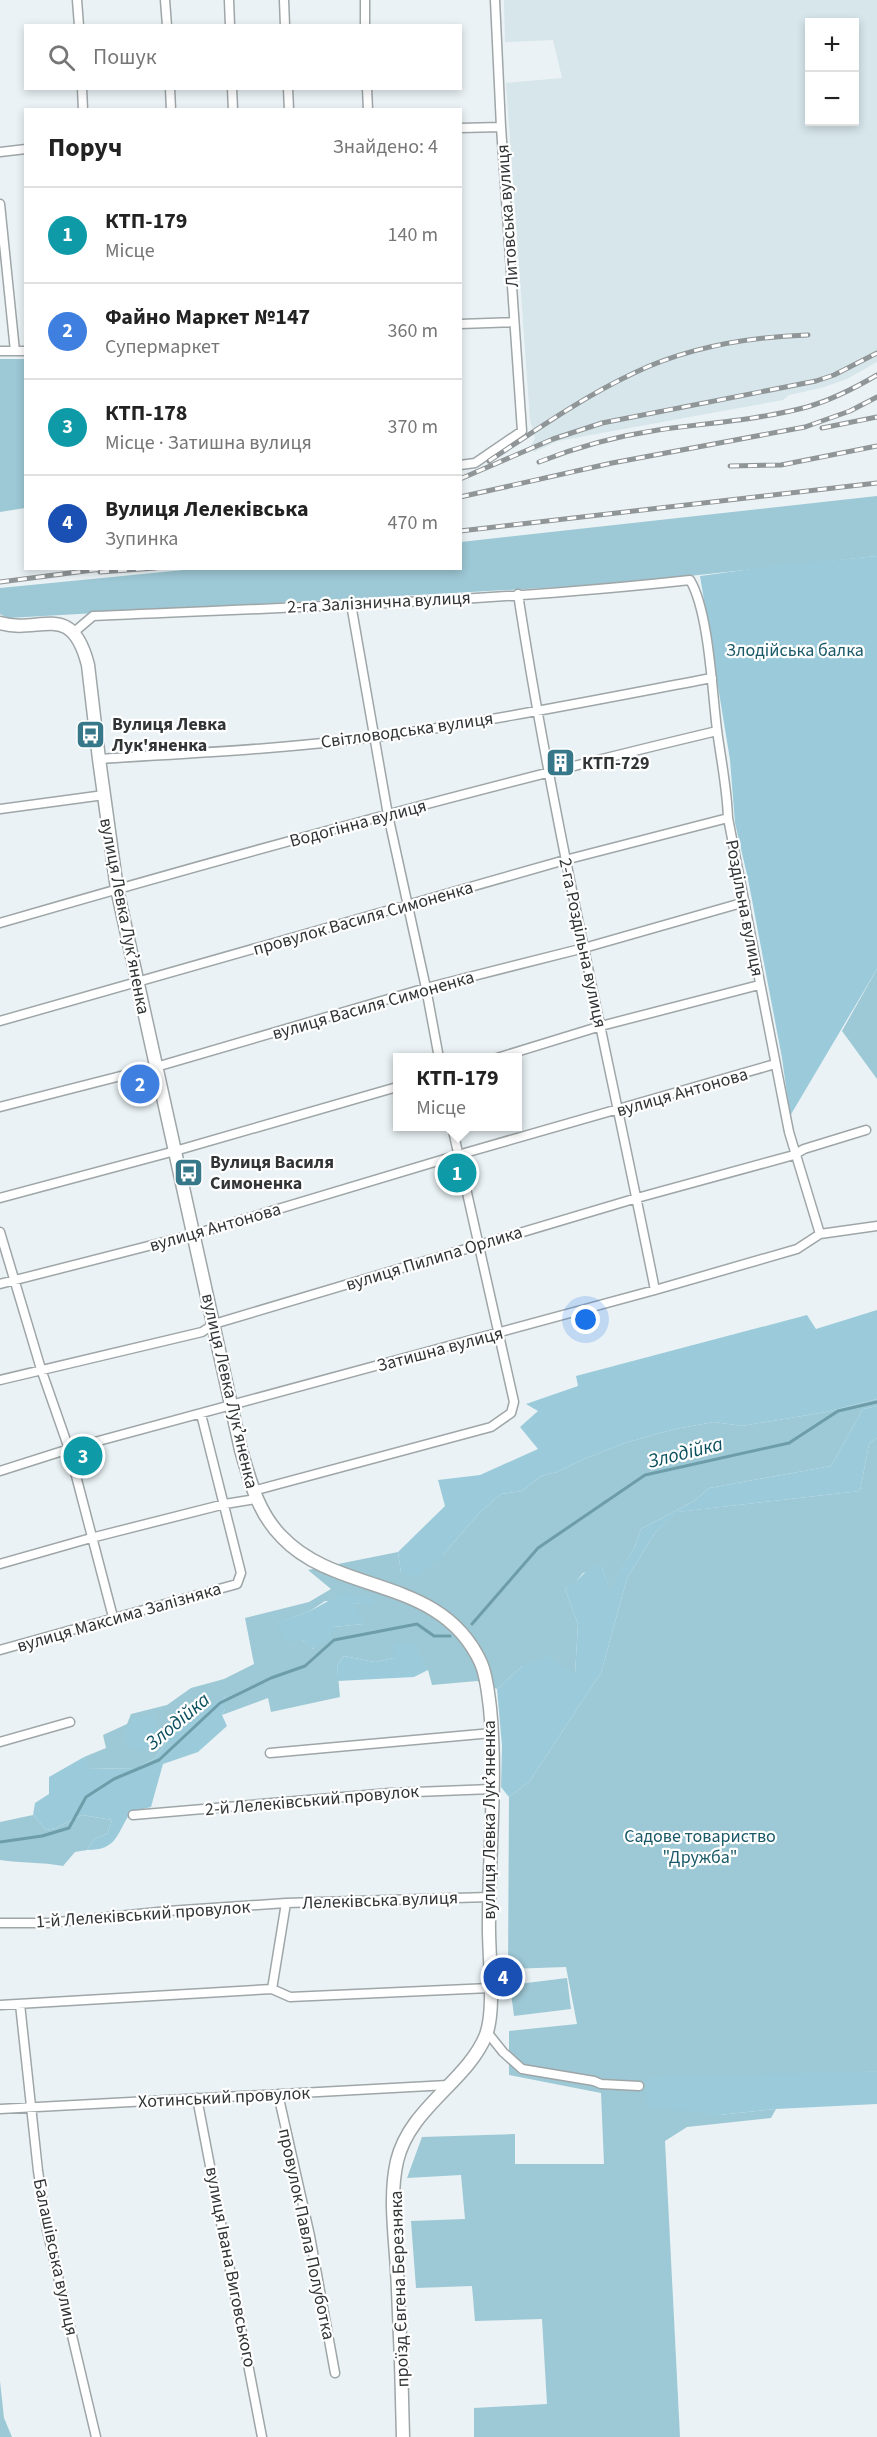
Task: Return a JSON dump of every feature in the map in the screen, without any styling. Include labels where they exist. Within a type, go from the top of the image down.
[{"type":"street","points":[[77,0],[79,24]]},
{"type":"street","points":[[165,0],[166,24]]},
{"type":"street","points":[[229,0],[230,24]]},
{"type":"street","points":[[284,0],[285,24]]},
{"type":"street","points":[[364,0],[365,24]]},
{"type":"street","name":"Литовська вулиця","points":[[462,465],[475,463],[522,431],[501,127],[495,0]]},
{"type":"street","points":[[82,90],[83,108]]},
{"type":"street","points":[[170,90],[171,108]]},
{"type":"street","points":[[232,90],[233,108]]},
{"type":"street","points":[[288,90],[289,108]]},
{"type":"street","points":[[367,90],[368,108]]},
{"type":"street","points":[[462,128],[501,127]]},
{"type":"street","points":[[0,152],[24,149]]},
{"type":"street","points":[[0,204],[15,351]]},
{"type":"street","points":[[462,324],[514,322]]},
{"type":"street","points":[[0,351],[24,351]]},
{"type":"street","name":"2-га Залізнична вулиця","points":[[77,638],[93,616],[605,589],[690,580]]},
{"type":"street","name":"Роздільна вулиця","points":[[690,580],[696,590],[712,678],[717,731],[727,788],[728,818],[759,985],[794,1155],[820,1234]]},
{"type":"street","name":"2-га Роздільна вулиця","points":[[518,594],[536,711],[565,860],[655,1290]]},
{"type":"street","points":[[351,604],[388,815],[438,1053]]},
{"type":"street","points":[[0,623],[11,625],[53,623],[62,625],[77,638]]},
{"type":"street","name":"вулиця Левка Лукʼяненка","points":[[77,638],[88,664],[117,889],[136,984],[195,1234],[231,1407],[255,1495],[269,1521],[282,1538],[318,1563],[415,1600],[448,1620],[470,1644],[481,1664],[487,1684],[492,1733],[489,1897],[490,2014],[482,2044],[448,2085]]},
{"type":"street","name":"Світловодська вулиця","points":[[99,759],[201,753],[375,737],[536,711],[712,678]]},
{"type":"street","name":"Водогінна вулиця","points":[[0,923],[548,771],[717,731]]},
{"type":"street","points":[[0,809],[104,795]]},
{"type":"street","name":"провулок Василя Симоненка","points":[[0,1021],[565,860],[728,818]]},
{"type":"street","name":"вулиця Василя Симоненка","points":[[0,1107],[156,1067],[426,988],[584,948],[745,902]]},
{"type":"street","points":[[513,1053],[601,1026],[759,985]]},
{"type":"street","name":"вулиця Антонова","points":[[0,1284],[195,1234],[458,1155],[618,1111],[775,1064]]},
{"type":"street","points":[[0,1198],[176,1151],[393,1088]]},
{"type":"street","name":"вулиця Пилипа Орлика","points":[[0,1380],[202,1332],[214,1324],[637,1197],[794,1155],[804,1149],[866,1130]]},
{"type":"street","points":[[0,1564],[225,1504],[491,1427],[511,1413],[514,1402],[453,1131]]},
{"type":"street","name":"Затишна вулиця","points":[[0,1471],[69,1449],[498,1334],[797,1249],[820,1234],[877,1226]]},
{"type":"street","points":[[0,1232],[41,1369],[69,1449],[113,1617]]},
{"type":"street","points":[[201,1414],[225,1504]]},
{"type":"street","name":"вулиця Максима Залізняка","points":[[0,1650],[237,1584],[241,1573],[225,1504]]},
{"type":"street","points":[[0,1742],[70,1722]]},
{"type":"street","points":[[270,1753],[492,1733]]},
{"type":"street","name":"2-й Лелеківський провулок","points":[[133,1815],[390,1793],[492,1789]]},
{"type":"street","name":"Лелеківська вулиця","points":[[272,1989],[286,1903],[489,1897]]},
{"type":"street","name":"1-й Лелеківський провулок","points":[[0,1923],[48,1923],[168,1911],[286,1903]]},
{"type":"street","points":[[0,2005],[272,1989],[290,1996],[490,1988]]},
{"type":"street","name":"Балашівська вулиця","points":[[20,2004],[38,2171],[47,2230],[96,2437]]},
{"type":"street","points":[[487,2032],[503,2052],[522,2069],[601,2084],[639,2086]]},
{"type":"street","name":"Хотинський провулок","points":[[0,2109],[448,2085]]},
{"type":"street","name":"проїзд Євгена Березняка","points":[[403,2437],[402,2370],[393,2198],[397,2163],[402,2144],[411,2130],[448,2085]]},
{"type":"street","name":"провулок Павла Полуботка","points":[[278,2094],[310,2236],[335,2373]]},
{"type":"street","name":"вулиця Івана Виговського","points":[[197,2098],[262,2437]]},
{"type":"shaded area","points":[[504,0],[877,0],[877,362],[847,379],[789,395],[783,400],[558,441],[534,452],[531,446],[535,438],[530,420],[506,83],[562,78],[553,40],[505,42]]},
{"type":"green space","points":[[0,359],[24,359],[24,508],[0,512]]},
{"type":"green space","points":[[877,496],[877,556],[614,584],[8,618],[0,614],[0,588],[184,570],[462,570],[462,542]]},
{"type":"green space","name":"Злодійська балка","points":[[877,556],[877,969],[790,1116],[782,1058],[735,823],[730,760],[700,576]]},
{"type":"green space","points":[[877,969],[877,1079],[842,1031]]},
{"type":"green space","points":[[877,1310],[877,1399],[826,1412],[742,1426],[714,1422],[675,1429],[625,1443],[557,1472],[541,1476],[522,1491],[501,1494],[480,1512],[443,1555],[418,1576],[401,1573],[398,1552],[445,1506],[438,1480],[480,1475],[538,1449],[520,1427],[538,1411],[526,1404],[578,1386],[576,1376],[807,1315],[816,1329]]},
{"type":"green space","points":[[877,1399],[877,1406],[863,1409],[831,1466],[709,1488],[694,1501],[641,1529],[635,1546],[610,1591],[602,1567],[583,1573],[574,1584],[565,1589],[578,1624],[575,1674],[522,1666],[497,1689],[477,1681],[432,1685],[428,1670],[394,1644],[394,1658],[375,1662],[344,1656],[337,1665],[340,1697],[271,1712],[268,1698],[222,1715],[225,1709],[225,1697],[167,1742],[155,1758],[137,1768],[87,1769],[84,1757],[106,1748],[103,1735],[127,1724],[131,1714],[167,1705],[191,1688],[224,1679],[254,1664],[245,1618],[309,1602],[331,1589],[308,1570],[398,1552],[401,1573],[443,1555],[480,1512],[501,1494],[522,1491],[541,1476],[557,1472],[625,1443],[675,1429],[714,1422],[742,1426],[826,1412]],"holes":[[[325,1601],[374,1604],[352,1603],[363,1624],[334,1627],[313,1649],[278,1623],[310,1611]]]},
{"type":"green space","points":[[877,1406],[877,1438],[869,1444],[860,1491],[678,1512],[655,1533],[627,1578],[601,1673],[529,1782],[509,1797],[501,1787],[502,1746],[497,1689],[522,1666],[547,1656],[575,1674],[578,1624],[565,1589],[594,1565],[602,1567],[610,1590],[635,1546],[641,1529],[694,1501],[709,1488],[831,1466],[863,1409]]},
{"type":"green space","name":"Садове товариство \"Дружба\"","points":[[877,1438],[877,2071],[842,2074],[719,2115],[776,2109],[771,2118],[687,2127],[665,2141],[680,2437],[474,2437],[474,2408],[547,2404],[542,2319],[475,2321],[472,2286],[416,2288],[411,2221],[465,2219],[461,2175],[407,2178],[422,2137],[515,2134],[515,2164],[604,2164],[601,2093],[509,2075],[509,2031],[577,2024],[566,1967],[508,1969],[509,1797],[529,1782],[601,1673],[627,1578],[655,1533],[677,1512],[860,1491],[869,1444]]},
{"type":"green space","points":[[343,1593],[373,1598],[374,1605],[353,1603],[361,1615],[363,1624],[334,1627],[329,1639],[312,1649],[302,1640],[285,1642],[277,1623],[310,1611]]},
{"type":"green space","points":[[394,1643],[414,1644],[428,1670],[414,1677],[338,1681],[337,1665],[344,1656],[375,1662],[394,1658]]},
{"type":"green space","points":[[226,1697],[222,1715],[227,1726],[198,1752],[163,1764],[151,1807],[131,1812],[111,1844],[87,1850],[94,1839],[108,1833],[112,1820],[82,1815],[56,1828],[46,1830],[33,1815],[35,1803],[49,1794],[49,1777],[84,1757],[88,1769],[137,1768],[155,1758],[167,1742],[205,1705]]},
{"type":"green space","points":[[154,1714],[156,1737],[149,1748],[136,1750],[127,1746],[126,1729],[133,1718]]},
{"type":"green space","points":[[33,1815],[46,1830],[56,1828],[82,1815],[112,1820],[108,1833],[94,1839],[87,1850],[75,1852],[63,1866],[0,1860],[0,1822]]},
{"type":"green space","points":[[567,1978],[571,2009],[514,2016],[510,1985]]},
{"type":"green space","points":[[877,2071],[877,2104],[776,2109],[719,2115],[647,2106],[645,2078]]},
{"type":"green space","points":[[0,2381],[4,2418],[12,2437],[0,2437]]},
{"type":"waterway","name":"Злодійка","points":[[472,1624],[538,1548],[645,1475],[789,1443],[838,1411],[877,1402]]},
{"type":"waterway","name":"Злодійка","points":[[0,1842],[42,1836],[69,1828],[86,1797],[114,1779],[159,1760],[220,1703],[271,1678],[305,1666],[334,1640],[417,1624],[434,1636],[450,1636]]},
{"type":"railway","points":[[489,461],[578,403],[615,382],[655,364],[719,345],[764,338],[808,335]]},
{"type":"railway","points":[[462,478],[553,439],[602,423],[816,381],[834,375],[877,353]]},
{"type":"railway","points":[[539,462],[627,435],[751,418],[807,407],[843,393],[877,375]]},
{"type":"railway","points":[[462,497],[612,463],[805,427],[850,411],[877,397]]},
{"type":"railway","points":[[822,428],[877,417]]},
{"type":"railway","points":[[730,466],[781,465],[877,446]]},
{"type":"railway","points":[[462,531],[877,483]]},
{"type":"railway","points":[[0,582],[93,570]]},
{"type":"railway","points":[[100,572],[128,570]]},
{"type":"place","name":"Вулиця Левка Лук'яненка","points":[[91,734]]},
{"type":"place","name":"КТП-729","points":[[561,763]]},
{"type":"place","name":"Файно Маркет №147","points":[[140,1084]]},
{"type":"place","name":"Вулиця Василя Симоненка","points":[[189,1172]]},
{"type":"place","name":"КТП-179","points":[[457,1173]]},
{"type":"place","name":"КТП-178","points":[[83,1456]]},
{"type":"place","name":"Вулиця Лелеківська","points":[[503,1977]]}]
